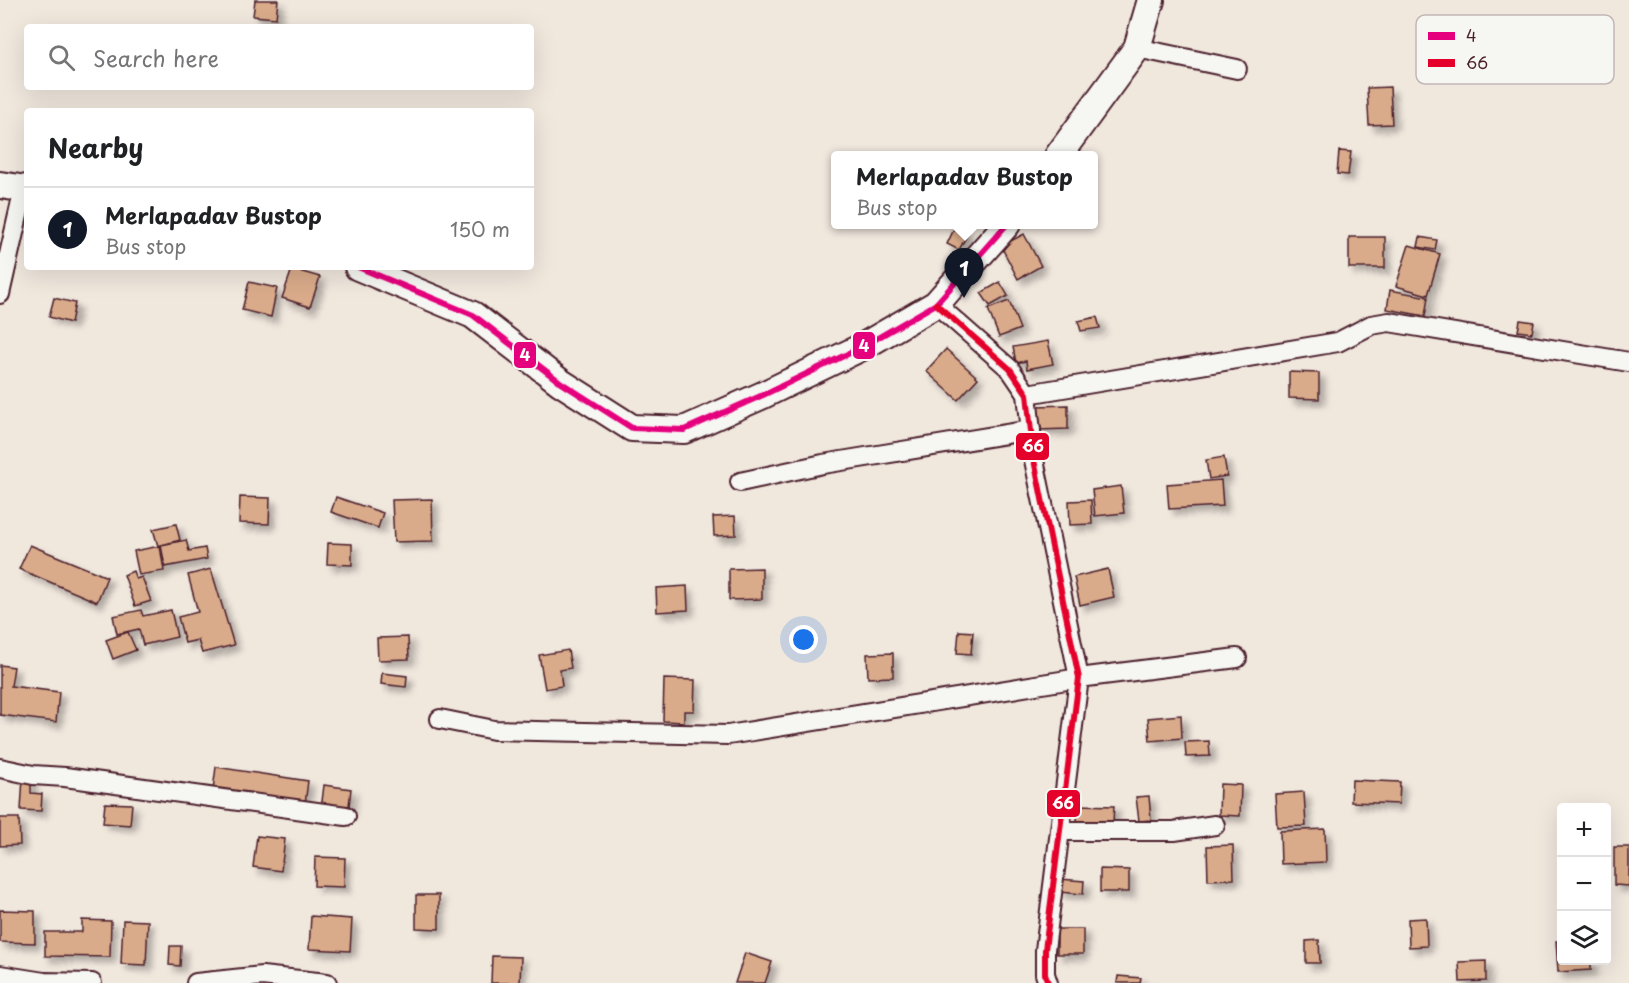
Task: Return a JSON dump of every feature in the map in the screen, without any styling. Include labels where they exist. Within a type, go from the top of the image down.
[{"type":"main road","points":[[1062,151],[1137,48],[1151,0]]},
{"type":"main road","points":[[365,270],[473,315],[560,382],[632,428],[684,430],[862,347],[936,304],[1003,229]]},
{"type":"street","points":[[1137,48],[1237,69]]},
{"type":"street","points":[[0,294],[17,188]]},
{"type":"street","points":[[936,304],[1010,369],[1027,394],[1034,460],[1079,678],[1045,950],[1045,974],[1048,983]]},
{"type":"street","points":[[1027,394],[1338,342],[1371,325],[1389,322],[1629,362]]},
{"type":"street","points":[[740,482],[823,464],[1031,430]]},
{"type":"street","points":[[440,719],[494,730],[728,735],[1079,678],[1237,658]]},
{"type":"street","points":[[0,768],[33,775],[65,777],[346,816]]},
{"type":"street","points":[[1060,831],[1174,831],[1215,825]]},
{"type":"street","points":[[0,975],[44,982],[92,983]]},
{"type":"street","points":[[196,983],[262,976],[327,983]]},
{"type":"building","points":[[255,0],[278,0],[276,18],[253,16]]},
{"type":"building","points":[[1390,87],[1392,124],[1369,125],[1367,88]]},
{"type":"building","points":[[1339,151],[1351,152],[1348,175],[1337,174]]},
{"type":"building","points":[[954,229],[968,233],[959,250],[947,244]]},
{"type":"building","points":[[1024,234],[1041,266],[1018,279],[1001,246]]},
{"type":"building","points":[[1349,237],[1385,237],[1385,268],[1349,268]]},
{"type":"building","points":[[1420,237],[1437,240],[1435,250],[1418,247]]},
{"type":"building","points":[[1409,245],[1440,254],[1428,295],[1396,286]]},
{"type":"building","points":[[292,270],[320,277],[310,307],[282,298]]},
{"type":"building","points":[[249,282],[277,288],[271,317],[242,310]]},
{"type":"building","points":[[1000,282],[1008,296],[990,306],[981,293]]},
{"type":"building","points":[[1390,290],[1428,297],[1425,316],[1387,309]]},
{"type":"building","points":[[54,298],[75,303],[71,323],[49,317]]},
{"type":"building","points":[[1009,301],[1020,329],[999,337],[988,309]]},
{"type":"building","points":[[1097,317],[1100,328],[1081,331],[1078,321]]},
{"type":"building","points":[[1520,320],[1534,322],[1532,333],[1518,331]]},
{"type":"building","points":[[1048,341],[1053,364],[1027,369],[1026,361],[1016,363],[1013,347]]},
{"type":"building","points":[[946,349],[978,378],[958,400],[926,371]]},
{"type":"building","points":[[1289,372],[1319,373],[1319,399],[1289,398]]},
{"type":"building","points":[[1068,405],[1068,429],[1037,430],[1037,406]]},
{"type":"building","points":[[1224,457],[1227,476],[1209,479],[1206,460]]},
{"type":"building","points":[[1221,480],[1223,506],[1169,509],[1167,484]]},
{"type":"building","points":[[1121,486],[1124,513],[1095,516],[1092,490]]},
{"type":"building","points":[[240,497],[270,498],[269,524],[239,523]]},
{"type":"building","points":[[336,497],[383,513],[378,528],[331,512]]},
{"type":"building","points":[[432,499],[433,541],[394,542],[392,500]]},
{"type":"building","points":[[1091,500],[1092,524],[1070,525],[1069,501]]},
{"type":"building","points":[[735,516],[736,535],[714,536],[713,517]]},
{"type":"building","points":[[176,524],[180,540],[158,546],[153,529]]},
{"type":"building","points":[[186,540],[189,551],[205,548],[207,559],[165,567],[161,545]]},
{"type":"building","points":[[328,543],[352,544],[352,565],[327,564]]},
{"type":"building","points":[[30,545],[107,577],[97,602],[19,569]]},
{"type":"building","points":[[160,546],[164,571],[139,575],[134,551]]},
{"type":"building","points":[[762,568],[762,599],[729,600],[729,569]]},
{"type":"building","points":[[211,569],[234,645],[202,653],[198,640],[185,643],[178,617],[198,612],[188,575]]},
{"type":"building","points":[[1108,569],[1114,597],[1080,605],[1074,577]]},
{"type":"building","points":[[133,571],[136,579],[142,577],[151,601],[135,606],[124,575]]},
{"type":"building","points":[[687,586],[688,610],[657,612],[656,588]]},
{"type":"building","points":[[141,610],[143,616],[171,610],[177,637],[143,645],[139,629],[117,634],[113,616]]},
{"type":"building","points":[[959,631],[973,632],[971,654],[957,653]]},
{"type":"building","points":[[128,632],[136,650],[113,659],[106,640]]},
{"type":"building","points":[[408,637],[409,659],[378,660],[377,638]]},
{"type":"building","points":[[568,650],[571,668],[560,670],[562,686],[545,689],[539,655]]},
{"type":"building","points":[[893,653],[893,677],[868,678],[867,654]]},
{"type":"building","points":[[0,665],[14,667],[11,686],[59,692],[56,722],[0,715]]},
{"type":"building","points":[[382,673],[407,676],[406,687],[381,684]]},
{"type":"building","points":[[664,679],[695,680],[694,711],[684,711],[684,722],[663,721]]},
{"type":"building","points":[[1181,715],[1182,738],[1150,741],[1148,718]]},
{"type":"building","points":[[1209,741],[1210,756],[1186,757],[1185,742]]},
{"type":"building","points":[[216,767],[308,781],[305,804],[213,790]]},
{"type":"building","points":[[23,777],[31,777],[31,793],[42,794],[41,811],[21,810]]},
{"type":"building","points":[[1352,780],[1400,782],[1399,804],[1351,802]]},
{"type":"building","points":[[1220,784],[1241,785],[1240,816],[1219,815]]},
{"type":"building","points":[[324,785],[351,789],[348,814],[321,810]]},
{"type":"building","points":[[1304,792],[1306,826],[1277,827],[1275,794]]},
{"type":"building","points":[[1149,796],[1151,820],[1139,821],[1136,797]]},
{"type":"building","points":[[105,803],[132,804],[130,825],[103,823]]},
{"type":"building","points":[[1078,805],[1114,806],[1113,822],[1077,821]]},
{"type":"building","points":[[0,818],[19,818],[20,845],[0,846]]},
{"type":"building","points":[[1325,829],[1326,862],[1281,864],[1280,831]]},
{"type":"building","points":[[257,836],[285,839],[281,871],[253,867]]},
{"type":"building","points":[[1233,845],[1234,879],[1208,880],[1207,846]]},
{"type":"building","points":[[1614,847],[1629,847],[1629,886],[1614,885]]},
{"type":"building","points":[[315,857],[345,858],[344,887],[314,886]]},
{"type":"building","points":[[1100,869],[1129,870],[1129,892],[1100,892]]},
{"type":"building","points":[[1060,879],[1084,881],[1083,894],[1059,892]]},
{"type":"building","points":[[416,895],[439,895],[439,929],[416,928]]},
{"type":"building","points":[[0,910],[35,911],[35,943],[0,942]]},
{"type":"building","points":[[311,916],[352,919],[350,951],[309,949]]},
{"type":"building","points":[[1426,918],[1427,946],[1409,947],[1408,919]]},
{"type":"building","points":[[82,920],[111,921],[110,957],[45,956],[45,932],[82,932]]},
{"type":"building","points":[[123,920],[148,921],[146,965],[121,964]]},
{"type":"building","points":[[1057,929],[1083,929],[1083,954],[1057,954]]},
{"type":"building","points":[[1319,940],[1320,963],[1306,963],[1306,941]]},
{"type":"building","points":[[170,946],[181,946],[180,966],[169,965]]},
{"type":"building","points":[[745,953],[772,962],[765,983],[735,983]]},
{"type":"building","points":[[492,956],[521,957],[520,983],[491,983]]},
{"type":"building","points":[[1486,961],[1486,981],[1460,982],[1459,962]]},
{"type":"building","points":[[1558,965],[1591,965],[1591,970],[1558,972]]},
{"type":"building","points":[[1118,976],[1141,978],[1140,983],[1117,983]]},
{"type":"transit line","name":"4","points":[[365,270],[473,315],[560,382],[632,428],[684,430],[862,347],[936,304],[1003,229]]},
{"type":"transit line","name":"66","points":[[936,304],[1010,369],[1027,394],[1034,460],[1079,678],[1045,950],[1045,974],[1048,983]]},
{"type":"place","name":"Merlapadav Bustop","points":[[964,298]]}]
